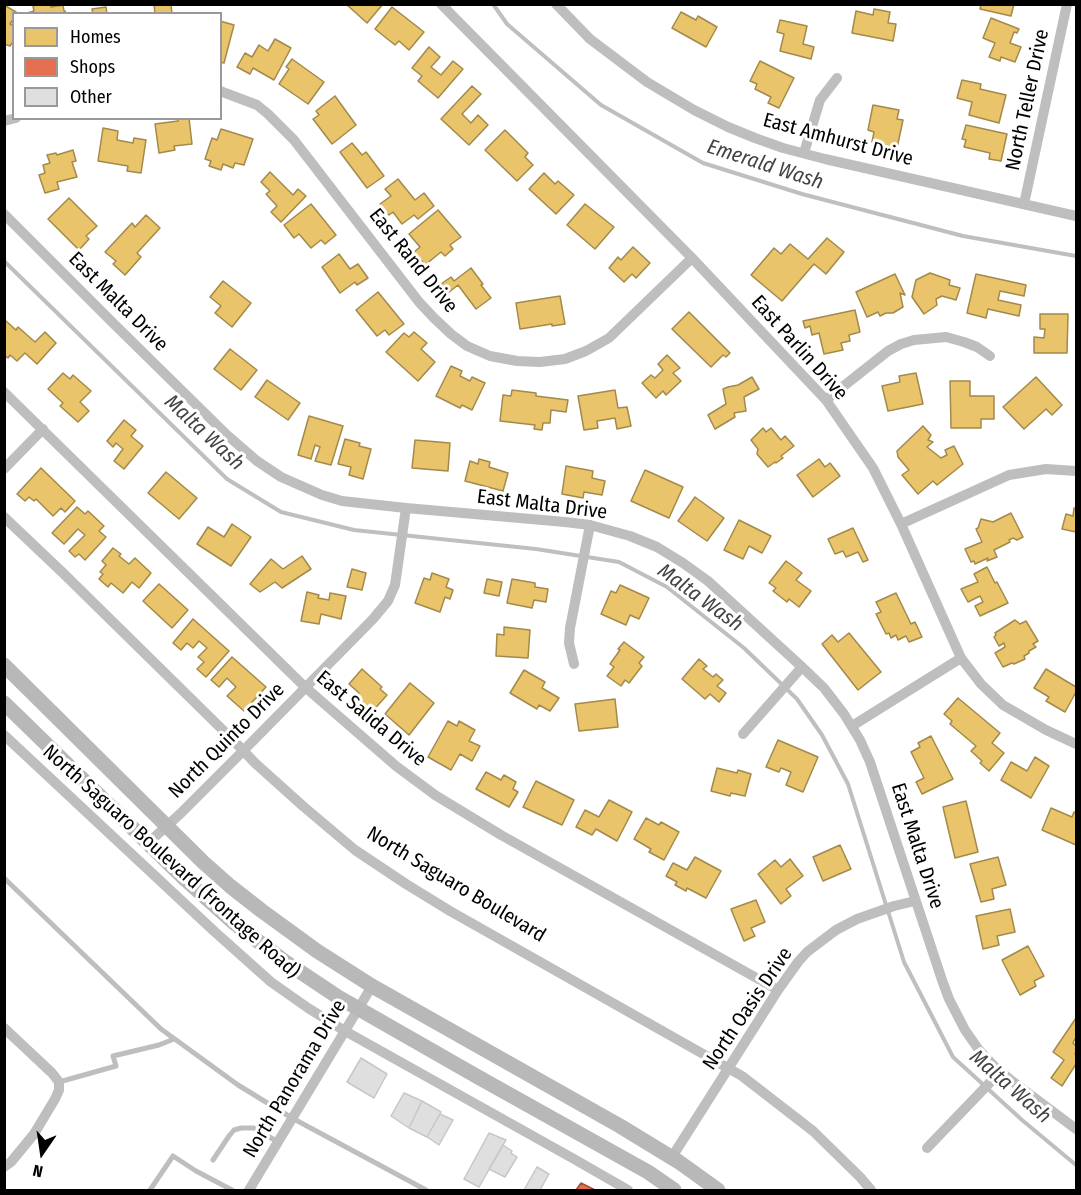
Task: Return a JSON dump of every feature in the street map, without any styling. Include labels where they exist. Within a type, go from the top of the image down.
[{"type":"main road","points":[[4,665],[203,862],[254,905],[317,951],[372,986],[620,1126],[672,1157],[718,1191]]},
{"type":"main road","points":[[4,703],[186,880],[233,922],[284,960],[338,997],[648,1172],[674,1191]]},
{"type":"street","name":"East Parlin Drive","points":[[441,4],[692,258],[826,400],[873,468],[901,524],[961,658],[981,684],[1003,705],[1046,730],[1077,744]]},
{"type":"street","name":"East Amhurst Drive","points":[[556,4],[590,39],[647,82],[694,110],[755,138],[804,153],[1077,216]]},
{"type":"street","name":"North Teller Drive","points":[[1024,204],[1067,4]]},
{"type":"street","points":[[804,153],[820,100],[837,78]]},
{"type":"street","name":"East Rand Drive","points":[[222,92],[257,105],[268,114],[294,140],[419,302],[451,334],[467,346],[489,356],[540,362],[565,359],[586,351],[609,338],[692,258]]},
{"type":"street","name":"East Malta Drive","points":[[4,214],[227,435],[257,461],[281,477],[342,501],[590,525],[657,547],[708,581],[824,688],[844,714],[870,762],[942,980],[957,1015],[979,1050],[1000,1072],[1077,1129]]},
{"type":"street","points":[[826,400],[888,351],[914,340],[946,338],[977,347],[990,356]]},
{"type":"street","name":"East Salida Drive","points":[[4,392],[304,687],[396,766],[435,795],[501,835],[778,990]]},
{"type":"street","points":[[4,469],[43,429]]},
{"type":"street","points":[[901,524],[1009,475],[1046,469],[1077,471]]},
{"type":"street","name":"North Quinto Drive","points":[[148,843],[243,751],[388,601],[395,585],[406,508]]},
{"type":"street","name":"North Saguaro Boulevard","points":[[4,517],[255,763],[355,850],[450,911],[742,1076],[813,1131],[860,1177],[871,1191]]},
{"type":"street","points":[[574,664],[569,643],[570,628],[590,525]]},
{"type":"street","points":[[852,726],[961,658]]},
{"type":"street","points":[[742,734],[802,667]]},
{"type":"street","name":"North Saguaro Boulevard (Frontage Road)","points":[[4,735],[271,982],[345,1031],[628,1191]]},
{"type":"street","name":"North Oasis Drive","points":[[672,1157],[778,990],[807,952],[836,930],[857,919],[915,901]]},
{"type":"street","name":"North Panorama Drive","points":[[249,1191],[372,986]]},
{"type":"street","points":[[4,1028],[59,1082],[59,1090],[55,1099],[34,1134],[11,1162],[4,1167]]},
{"type":"street","points":[[927,1148],[1000,1072]]},
{"type":"lane","points":[[4,878],[174,1039],[238,1085],[292,1118],[426,1191]]},
{"type":"lane","points":[[59,1082],[116,1066],[113,1056],[174,1039]]},
{"type":"lane","points":[[213,1160],[234,1130],[241,1128],[254,1128],[278,1142]]},
{"type":"lane","points":[[150,1191],[173,1156],[232,1191]]},
{"type":"building: Homes","points":[[154,4],[171,4],[172,12],[155,12]]},
{"type":"building: Homes","points":[[346,4],[383,4],[367,23]]},
{"type":"building: Homes","points":[[981,4],[1014,4],[1011,16],[980,9]]},
{"type":"building: Homes","points":[[4,5],[16,12],[12,12],[10,24],[12,25],[12,43],[10,46],[4,44]]},
{"type":"building: Homes","points":[[63,5],[65,12],[31,12],[34,11],[33,6]]},
{"type":"building: Homes","points":[[106,7],[107,12],[93,12],[92,9]]},
{"type":"building: Homes","points":[[392,7],[424,32],[409,50],[399,41],[395,45],[375,29]]},
{"type":"building: Homes","points":[[874,9],[890,12],[888,23],[896,24],[893,41],[852,33],[856,11],[873,15]]},
{"type":"building: Homes","points":[[681,12],[696,20],[698,16],[717,27],[706,47],[672,28]]},
{"type":"building: Homes","points":[[991,18],[1019,29],[1017,33],[1014,32],[1010,43],[1021,47],[1015,62],[1001,57],[1000,61],[989,57],[995,43],[983,38]]},
{"type":"building: Homes","points":[[780,20],[807,26],[803,44],[814,47],[811,59],[780,51],[784,34],[777,32]]},
{"type":"building: Homes","points":[[222,22],[234,25],[224,63],[222,62]]},
{"type":"building: Homes","points":[[275,39],[291,48],[274,80],[253,68],[250,74],[237,67],[245,53],[252,57],[259,45],[268,51]]},
{"type":"building: Homes","points":[[429,47],[440,57],[431,67],[441,75],[453,61],[463,69],[438,98],[418,81],[422,76],[412,68]]},
{"type":"building: Homes","points":[[292,59],[324,82],[308,104],[279,84],[289,69],[286,67]]},
{"type":"building: Homes","points":[[760,61],[794,78],[779,108],[768,103],[771,97],[755,89],[757,84],[750,81]]},
{"type":"building: Homes","points":[[962,80],[981,84],[980,89],[1006,95],[999,123],[969,115],[972,102],[957,98]]},
{"type":"building: Homes","points":[[472,86],[481,94],[462,114],[471,123],[478,115],[488,125],[469,145],[441,119]]},
{"type":"building: Homes","points":[[335,96],[356,125],[332,144],[313,119],[319,115],[316,111]]},
{"type":"building: Homes","points":[[873,105],[899,110],[897,119],[903,120],[897,148],[872,142],[874,132],[868,130]]},
{"type":"building: Homes","points":[[189,120],[192,144],[174,146],[175,150],[159,153],[155,124]]},
{"type":"building: Homes","points":[[966,125],[1007,134],[1001,161],[989,159],[990,153],[964,147],[966,140],[962,139]]},
{"type":"building: Homes","points":[[103,128],[118,131],[117,140],[133,143],[134,138],[146,140],[141,173],[127,171],[128,166],[98,161]]},
{"type":"building: Homes","points":[[221,129],[253,139],[244,165],[235,163],[233,168],[223,164],[221,170],[209,166],[211,161],[205,159],[212,138],[217,140]]},
{"type":"building: Homes","points":[[505,130],[528,153],[525,157],[533,165],[517,181],[485,150]]},
{"type":"building: Homes","points":[[352,143],[362,155],[366,152],[384,176],[367,188],[340,152]]},
{"type":"building: Homes","points":[[73,150],[76,161],[72,162],[77,177],[57,182],[59,189],[45,193],[39,175],[45,173],[43,165],[50,163],[47,155],[56,153],[57,155]]},
{"type":"building: Homes","points":[[270,172],[293,195],[298,189],[306,196],[281,222],[271,212],[277,206],[266,194],[270,191],[261,182]]},
{"type":"building: Homes","points":[[544,173],[555,184],[558,181],[574,195],[556,214],[529,189]]},
{"type":"building: Homes","points":[[398,179],[415,200],[424,193],[434,206],[418,219],[414,215],[402,224],[393,212],[389,215],[380,204],[391,196],[385,189]]},
{"type":"building: Homes","points":[[69,198],[97,226],[86,236],[89,239],[79,250],[48,219]]},
{"type":"building: Homes","points":[[311,204],[336,235],[325,244],[321,240],[311,248],[299,234],[294,238],[284,225]]},
{"type":"building: Homes","points":[[585,204],[614,227],[595,249],[567,225]]},
{"type":"building: Homes","points":[[438,210],[461,237],[450,245],[453,249],[445,256],[441,252],[425,265],[414,252],[420,247],[409,234]]},
{"type":"building: Homes","points":[[146,215],[160,228],[137,253],[141,257],[125,275],[113,264],[116,261],[105,252],[132,223],[135,227]]},
{"type":"building: Homes","points":[[827,238],[844,252],[826,274],[814,264],[782,301],[751,275],[774,248],[781,254],[790,244],[808,259]]},
{"type":"building: Homes","points":[[633,247],[650,263],[636,278],[632,274],[624,282],[609,268],[618,257],[621,260]]},
{"type":"building: Homes","points":[[339,254],[350,269],[358,264],[368,278],[357,285],[355,282],[340,293],[322,267]]},
{"type":"building: Homes","points":[[471,268],[491,298],[476,309],[458,285],[448,293],[441,284],[451,277],[454,281]]},
{"type":"building: Homes","points":[[930,273],[950,280],[949,285],[960,288],[956,300],[942,296],[936,299],[937,305],[924,314],[912,297],[916,280]]},
{"type":"building: Homes","points":[[895,274],[905,295],[900,293],[903,307],[893,313],[880,316],[878,312],[867,317],[856,292]]},
{"type":"building: Homes","points":[[976,274],[1026,285],[1024,296],[1000,291],[998,300],[1021,305],[1019,316],[988,309],[986,318],[967,313]]},
{"type":"building: Homes","points":[[223,281],[251,303],[232,327],[215,313],[221,306],[210,297]]},
{"type":"building: Homes","points":[[378,292],[404,324],[389,335],[385,330],[377,336],[356,310]]},
{"type":"building: Homes","points":[[560,296],[565,324],[520,329],[516,303]]},
{"type":"building: Homes","points":[[855,310],[860,332],[849,335],[850,341],[841,343],[843,350],[824,354],[819,333],[812,335],[810,326],[805,328],[803,321]]},
{"type":"building: Homes","points":[[689,312],[730,353],[726,357],[723,355],[711,367],[672,329]]},
{"type":"building: Homes","points":[[1040,314],[1068,314],[1067,353],[1034,353],[1034,337],[1044,338],[1045,329],[1040,329]]},
{"type":"building: Homes","points":[[6,321],[16,330],[18,327],[35,342],[45,332],[56,343],[37,364],[25,353],[17,361],[10,355],[8,358],[4,355],[4,323]]},
{"type":"building: Homes","points":[[414,332],[427,343],[421,349],[435,362],[418,381],[386,352],[404,333],[409,337]]},
{"type":"building: Homes","points":[[230,349],[257,370],[241,390],[214,369]]},
{"type":"building: Homes","points":[[667,355],[680,368],[673,373],[681,381],[666,395],[663,391],[656,398],[642,383],[651,375],[655,378],[663,370],[658,364]]},
{"type":"building: Homes","points":[[451,366],[462,371],[460,376],[470,381],[472,377],[485,383],[472,410],[462,405],[460,408],[436,396]]},
{"type":"building: Homes","points":[[63,373],[70,379],[73,375],[91,391],[80,402],[89,411],[78,422],[60,406],[63,403],[48,389]]},
{"type":"building: Homes","points":[[916,373],[923,404],[888,411],[882,386],[900,382],[899,376]]},
{"type":"building: Homes","points":[[752,377],[759,389],[744,397],[746,411],[734,413],[735,417],[715,429],[708,415],[726,404],[723,389],[738,385]]},
{"type":"building: Homes","points":[[1036,377],[1062,405],[1052,415],[1046,409],[1024,429],[1003,407]]},
{"type":"building: Homes","points":[[267,380],[300,403],[288,420],[255,397]]},
{"type":"building: Homes","points":[[950,381],[970,381],[970,396],[994,396],[994,419],[981,419],[981,428],[951,428]]},
{"type":"building: Homes","points":[[512,390],[568,400],[566,412],[551,410],[550,423],[543,423],[542,430],[534,429],[535,425],[500,421],[503,395],[511,396]]},
{"type":"building: Homes","points":[[615,390],[618,408],[627,407],[631,426],[617,429],[615,418],[597,421],[598,428],[584,430],[578,396]]},
{"type":"building: Homes","points":[[309,416],[343,426],[331,465],[315,461],[320,447],[315,445],[311,459],[298,455]]},
{"type":"building: Homes","points":[[124,420],[136,430],[131,436],[143,446],[124,469],[114,461],[123,449],[116,443],[113,447],[107,441]]},
{"type":"building: Homes","points":[[923,426],[931,435],[928,440],[933,442],[927,447],[941,458],[947,455],[945,450],[954,446],[963,464],[937,485],[933,481],[918,494],[902,475],[909,470],[898,457],[897,451]]},
{"type":"building: Homes","points":[[763,428],[766,432],[771,428],[781,440],[785,436],[794,446],[781,456],[783,458],[768,467],[757,454],[758,449],[751,440]]},
{"type":"building: Homes","points":[[345,439],[371,449],[363,479],[349,475],[351,467],[338,464]]},
{"type":"building: Homes","points":[[415,440],[450,443],[448,471],[412,468]]},
{"type":"building: Homes","points":[[479,459],[490,462],[489,467],[508,473],[503,491],[465,481],[470,461],[478,464]]},
{"type":"building: Homes","points":[[819,459],[825,467],[830,463],[840,476],[813,497],[797,475]]},
{"type":"building: Homes","points":[[566,466],[593,471],[592,478],[605,481],[602,495],[584,492],[583,498],[562,494]]},
{"type":"building: Homes","points":[[41,468],[75,501],[65,512],[61,508],[53,516],[36,499],[34,501],[29,497],[25,501],[17,494]]},
{"type":"building: Homes","points":[[645,470],[683,487],[669,518],[631,501]]},
{"type":"building: Homes","points":[[166,472],[197,498],[179,519],[148,493]]},
{"type":"building: Homes","points":[[695,497],[724,518],[707,541],[678,521]]},
{"type":"building: Homes","points":[[77,507],[85,514],[88,511],[104,526],[99,531],[106,537],[85,560],[79,554],[75,557],[69,551],[85,535],[78,529],[64,544],[52,533]]},
{"type":"building: Homes","points":[[1074,508],[1076,508],[1076,532],[1062,529],[1066,514],[1073,516]]},
{"type":"building: Homes","points":[[1011,513],[1023,537],[1017,540],[1013,538],[994,550],[997,557],[975,564],[974,561],[971,562],[965,549],[982,542],[976,529],[981,519],[993,522]]},
{"type":"building: Homes","points":[[739,520],[771,536],[762,553],[749,546],[743,559],[724,550]]},
{"type":"building: Homes","points":[[232,524],[251,537],[231,566],[197,544],[208,527],[224,537]]},
{"type":"building: Homes","points":[[853,528],[868,560],[863,562],[858,552],[846,557],[843,551],[835,554],[828,539]]},
{"type":"building: Homes","points":[[113,548],[129,564],[135,558],[151,573],[139,588],[132,582],[123,593],[111,583],[108,587],[99,579],[103,574],[100,572],[106,565],[102,561]]},
{"type":"building: Homes","points":[[302,556],[311,569],[282,588],[275,582],[260,592],[250,584],[271,559],[283,569]]},
{"type":"building: Homes","points":[[786,561],[802,573],[796,580],[811,591],[799,607],[789,599],[787,602],[773,591],[776,588],[769,583]]},
{"type":"building: Homes","points":[[987,567],[1008,603],[980,616],[975,606],[983,602],[980,596],[968,602],[961,589],[978,582],[974,574]]},
{"type":"building: Homes","points":[[352,569],[366,573],[362,590],[347,587]]},
{"type":"building: Homes","points":[[432,573],[449,579],[446,587],[453,590],[450,599],[445,597],[440,612],[415,603],[424,578],[430,580]]},
{"type":"building: Homes","points":[[487,579],[502,582],[499,596],[484,593]]},
{"type":"building: Homes","points":[[512,579],[535,583],[535,587],[548,589],[546,602],[534,600],[532,608],[507,603]]},
{"type":"building: Homes","points":[[159,584],[188,610],[172,628],[143,601]]},
{"type":"building: Homes","points":[[620,585],[649,598],[639,619],[630,615],[626,625],[601,614],[611,591],[616,593]]},
{"type":"building: Homes","points":[[307,592],[319,595],[318,598],[329,600],[330,593],[346,596],[341,619],[321,614],[319,624],[301,621]]},
{"type":"building: Homes","points":[[896,593],[911,624],[915,622],[922,637],[909,642],[906,636],[898,640],[896,635],[891,638],[889,633],[886,634],[876,614],[881,612],[876,602]]},
{"type":"building: Homes","points":[[193,619],[229,651],[206,677],[197,669],[204,662],[198,657],[207,648],[199,641],[193,648],[187,643],[181,650],[173,643]]},
{"type":"building: Homes","points":[[1015,620],[1020,624],[1026,621],[1038,641],[1033,644],[1036,647],[1024,656],[1025,659],[1003,667],[995,653],[1005,647],[1004,643],[999,646],[994,637],[995,633]]},
{"type":"building: Homes","points":[[504,627],[530,630],[528,658],[496,656],[497,634],[504,635]]},
{"type":"building: Homes","points":[[849,633],[881,672],[858,690],[822,644],[832,635],[838,642]]},
{"type":"building: Homes","points":[[624,642],[644,657],[639,663],[642,666],[629,683],[625,680],[621,686],[607,676],[614,667],[610,664]]},
{"type":"building: Homes","points":[[232,657],[266,687],[244,711],[227,696],[236,687],[227,678],[219,687],[211,680]]},
{"type":"building: Homes","points":[[699,659],[707,666],[703,669],[713,677],[716,674],[723,680],[717,686],[726,693],[719,702],[710,694],[705,699],[682,679]]},
{"type":"building: Homes","points":[[362,669],[382,687],[380,689],[387,695],[371,713],[355,698],[359,693],[349,684]]},
{"type":"building: Homes","points":[[1046,669],[1076,687],[1076,692],[1065,712],[1046,701],[1049,697],[1034,688]]},
{"type":"building: Homes","points":[[524,670],[545,682],[542,688],[559,698],[550,711],[539,705],[537,709],[510,693]]},
{"type":"building: Homes","points":[[410,683],[434,703],[409,735],[385,714]]},
{"type":"building: Homes","points":[[958,698],[1000,733],[992,743],[1004,753],[989,771],[971,751],[976,746],[950,724],[952,721],[944,714]]},
{"type":"building: Homes","points":[[615,699],[618,727],[579,731],[575,704]]},
{"type":"building: Homes","points":[[448,721],[457,726],[459,721],[475,730],[469,741],[480,746],[472,761],[460,754],[451,770],[428,757]]},
{"type":"building: Homes","points":[[931,736],[953,779],[922,794],[916,782],[924,778],[911,752],[920,747],[918,743]]},
{"type":"building: Homes","points":[[778,740],[818,757],[803,792],[786,785],[791,772],[781,768],[779,772],[766,767]]},
{"type":"building: Homes","points":[[1035,757],[1049,766],[1031,798],[1001,780],[1011,762],[1027,771]]},
{"type":"building: Homes","points":[[717,768],[751,774],[745,796],[731,793],[730,796],[711,791]]},
{"type":"building: Homes","points":[[486,772],[501,780],[504,775],[516,782],[513,789],[518,792],[509,807],[476,789]]},
{"type":"building: Homes","points":[[536,781],[574,800],[562,825],[523,807]]},
{"type":"building: Homes","points":[[609,800],[632,812],[617,841],[596,829],[592,835],[576,827],[585,810],[599,817]]},
{"type":"building: Homes","points":[[966,801],[978,852],[955,858],[943,807]]},
{"type":"building: Homes","points":[[1051,808],[1072,817],[1074,812],[1076,813],[1076,845],[1042,830]]},
{"type":"building: Homes","points":[[646,818],[659,825],[661,822],[679,832],[664,860],[649,852],[651,849],[634,839]]},
{"type":"building: Homes","points":[[840,845],[851,869],[823,881],[813,857]]},
{"type":"building: Homes","points":[[695,857],[721,871],[706,898],[687,888],[686,891],[675,885],[677,882],[666,876],[673,863],[687,870]]},
{"type":"building: Homes","points":[[998,857],[1006,885],[992,889],[994,899],[981,902],[970,864]]},
{"type":"building: Homes","points":[[790,859],[803,876],[786,889],[791,896],[781,904],[758,874],[775,860],[781,867]]},
{"type":"building: Homes","points":[[756,900],[765,922],[751,928],[755,936],[744,941],[731,909]]},
{"type":"building: Homes","points":[[1010,909],[1015,932],[997,936],[999,945],[983,949],[976,916]]},
{"type":"building: Homes","points":[[1028,946],[1044,976],[1034,981],[1036,986],[1020,995],[1002,960]]},
{"type":"building: Homes","points":[[1076,1018],[1076,1037],[1073,1043],[1076,1046],[1076,1064],[1062,1086],[1051,1078],[1064,1060],[1053,1052]]},
{"type":"building: Shops","points":[[581,1183],[595,1190],[576,1190]]},
{"type":"building: Other","points":[[361,1058],[387,1074],[374,1098],[347,1082]]},
{"type":"building: Other","points":[[404,1093],[422,1101],[409,1128],[391,1116]]},
{"type":"building: Other","points":[[422,1101],[441,1112],[427,1137],[409,1128]]},
{"type":"building: Other","points":[[440,1114],[453,1120],[439,1145],[427,1137]]},
{"type":"building: Other","points":[[489,1133],[506,1140],[479,1187],[464,1179]]},
{"type":"building: Other","points":[[503,1145],[517,1157],[505,1177],[489,1169]]},
{"type":"building: Other","points":[[537,1167],[549,1174],[540,1190],[524,1190]]},
{"type":"waterway","name":"Emerald Wash","points":[[493,4],[507,24],[601,105],[703,163],[802,194],[963,236],[1076,256]]},
{"type":"waterway","name":"Malta Wash","points":[[4,261],[227,479],[281,512],[354,530],[536,549],[619,562],[667,587],[744,648],[797,699],[822,735],[848,784],[904,962],[953,1057],[1022,1120],[1076,1165]]}]
